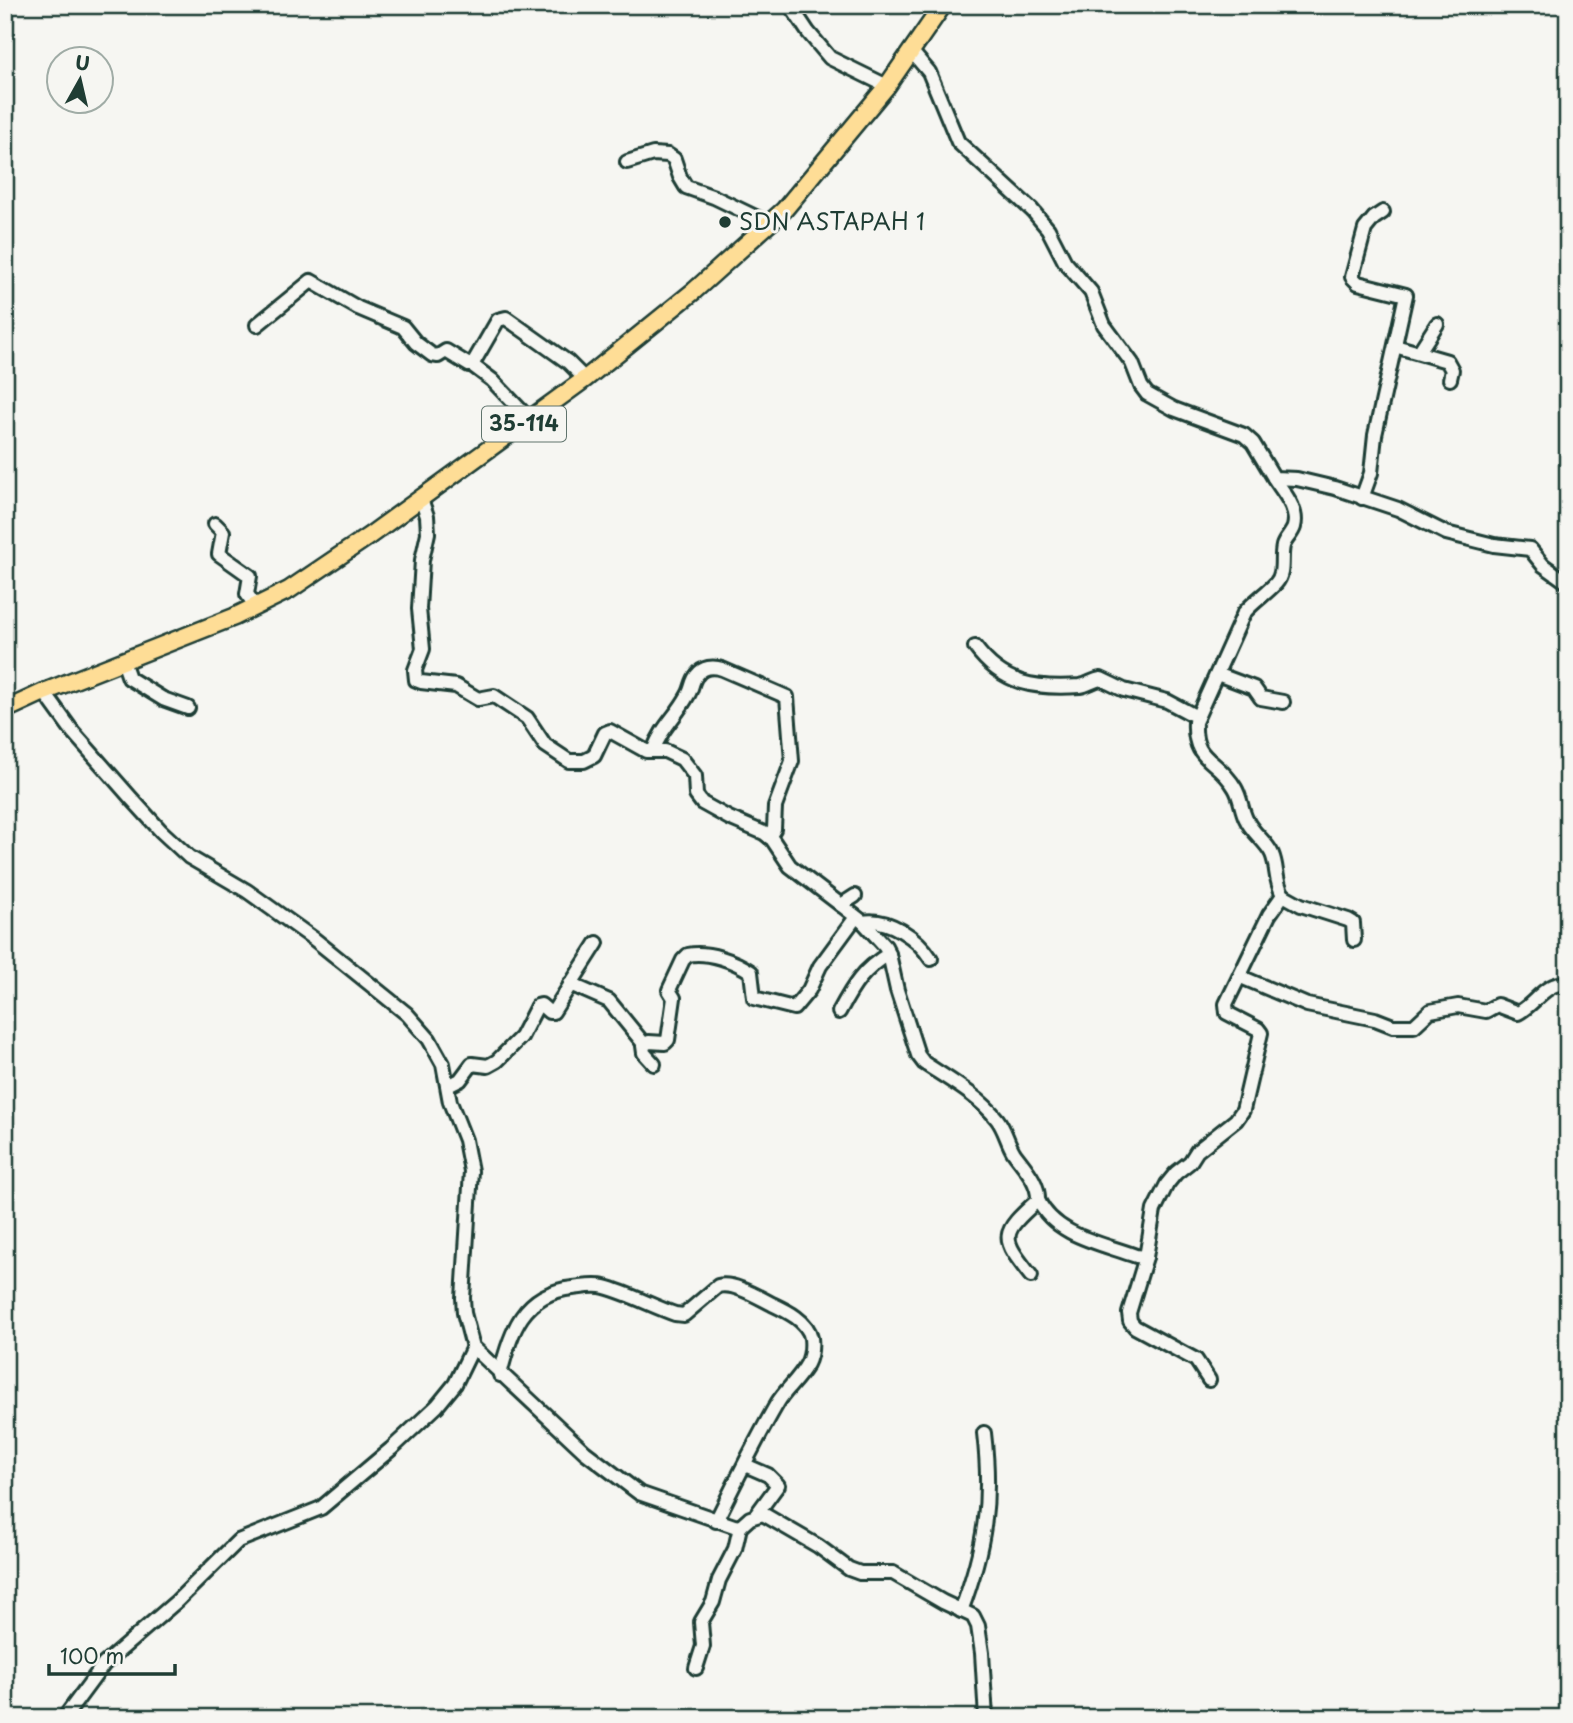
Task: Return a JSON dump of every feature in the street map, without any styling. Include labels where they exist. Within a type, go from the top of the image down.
[{"type":"main road","name":"35-114","points":[[5,710],[256,607],[305,580],[585,379],[694,291],[770,224],[887,86],[943,5]]},
{"type":"street","points":[[790,5],[830,58],[887,86]]},
{"type":"street","points":[[912,52],[929,72],[958,142],[1032,210],[1048,229],[1065,262],[1091,292],[1104,325],[1132,363],[1147,394],[1174,409],[1244,435],[1253,443],[1288,499],[1294,518],[1293,528],[1284,544],[1282,574],[1277,582],[1244,612],[1197,716],[1194,732],[1198,750],[1223,771],[1236,788],[1245,817],[1255,835],[1268,847],[1273,857],[1276,883],[1283,895],[1301,905],[1353,923],[1354,940]]},
{"type":"street","points":[[627,162],[656,154],[668,155],[674,159],[680,177],[687,187],[770,224]]},
{"type":"street","points":[[1362,498],[1371,473],[1375,435],[1406,295],[1358,283],[1352,277],[1365,229],[1383,212]]},
{"type":"street","points":[[257,325],[311,281],[358,308],[403,327],[416,343],[432,355],[439,356],[446,351],[472,365],[492,380],[530,420]]},
{"type":"street","points":[[472,365],[498,320],[503,317],[568,362],[585,379]]},
{"type":"street","points":[[1419,352],[1437,324]]},
{"type":"street","points":[[1395,346],[1447,361],[1452,370],[1450,379]]},
{"type":"street","points":[[1274,478],[1314,482],[1398,509],[1446,533],[1494,545],[1530,549],[1543,565],[1568,583]]},
{"type":"street","points":[[421,499],[427,516],[428,533],[422,559],[419,609],[423,649],[415,670],[416,680],[456,686],[478,699],[494,696],[527,718],[545,745],[569,761],[584,761],[594,756],[605,733],[610,730],[646,751],[669,752],[688,764],[695,776],[696,795],[702,803],[769,837],[790,866],[859,919],[885,946],[918,1055],[924,1063],[982,1104],[999,1121],[1012,1151],[1033,1182],[1038,1200],[1047,1216],[1074,1234],[1146,1257]]},
{"type":"street","points":[[215,524],[223,532],[219,554],[250,576],[247,594],[256,607]]},
{"type":"street","points":[[975,647],[988,663],[1015,681],[1027,685],[1082,686],[1101,679],[1125,690],[1167,701],[1197,716]]},
{"type":"street","points":[[123,661],[130,678],[163,699],[188,708]]},
{"type":"street","points":[[653,751],[666,724],[688,695],[695,676],[706,669],[722,669],[787,697],[792,761],[775,807],[774,829],[769,837]]},
{"type":"street","points":[[1217,674],[1254,688],[1261,698],[1283,702]]},
{"type":"street","points":[[44,692],[73,732],[161,831],[189,857],[267,904],[407,1014],[421,1028],[439,1055],[450,1102],[465,1140],[471,1171],[463,1298],[473,1348],[585,1452],[629,1487],[716,1521],[740,1527]]},
{"type":"street","points":[[1209,1380],[1196,1360],[1135,1327],[1130,1321],[1129,1312],[1146,1257],[1154,1210],[1167,1184],[1190,1162],[1197,1151],[1236,1120],[1243,1110],[1261,1035],[1258,1029],[1226,1011],[1228,1000],[1269,915],[1283,895]]},
{"type":"street","points":[[841,905],[855,896]]},
{"type":"street","points":[[859,919],[876,920],[892,927],[917,942],[931,958]]},
{"type":"street","points":[[644,1044],[665,1043],[668,1040],[674,998],[669,990],[688,955],[735,962],[751,972],[754,998],[794,1008],[809,990],[820,966],[859,919]]},
{"type":"street","points":[[448,1086],[460,1080],[472,1064],[488,1066],[497,1061],[521,1037],[536,1007],[541,1004],[549,1012],[553,1012],[597,943]]},
{"type":"street","points":[[839,1012],[869,967],[889,954]]},
{"type":"street","points":[[1241,976],[1307,1005],[1376,1018],[1392,1026],[1407,1028],[1420,1022],[1430,1011],[1458,1006],[1486,1011],[1497,1005],[1518,1013],[1545,989],[1557,983],[1568,983]]},
{"type":"street","points":[[570,984],[609,1001],[644,1044],[644,1053],[654,1064]]},
{"type":"street","points":[[1031,1276],[1011,1251],[1007,1240],[1014,1223],[1038,1200]]},
{"type":"street","points":[[500,1375],[503,1357],[519,1322],[535,1302],[550,1292],[585,1286],[605,1287],[684,1315],[719,1286],[745,1291],[791,1313],[807,1328],[811,1336],[808,1362],[779,1400],[716,1521]]},
{"type":"street","points":[[64,1718],[104,1664],[177,1601],[239,1541],[321,1508],[391,1449],[437,1406],[455,1384],[473,1348]]},
{"type":"street","points":[[961,1611],[979,1559],[989,1489],[984,1433]]},
{"type":"street","points":[[696,1668],[703,1646],[701,1622],[713,1602],[719,1580],[735,1549],[740,1527],[756,1515],[778,1485],[768,1475],[745,1465]]},
{"type":"street","points":[[756,1515],[763,1514],[774,1520],[818,1546],[849,1569],[860,1573],[893,1573],[973,1616],[978,1626],[986,1718]]},
{"type":"place","name":"SDN ASTAPAH 1","points":[[725,222]]}]
